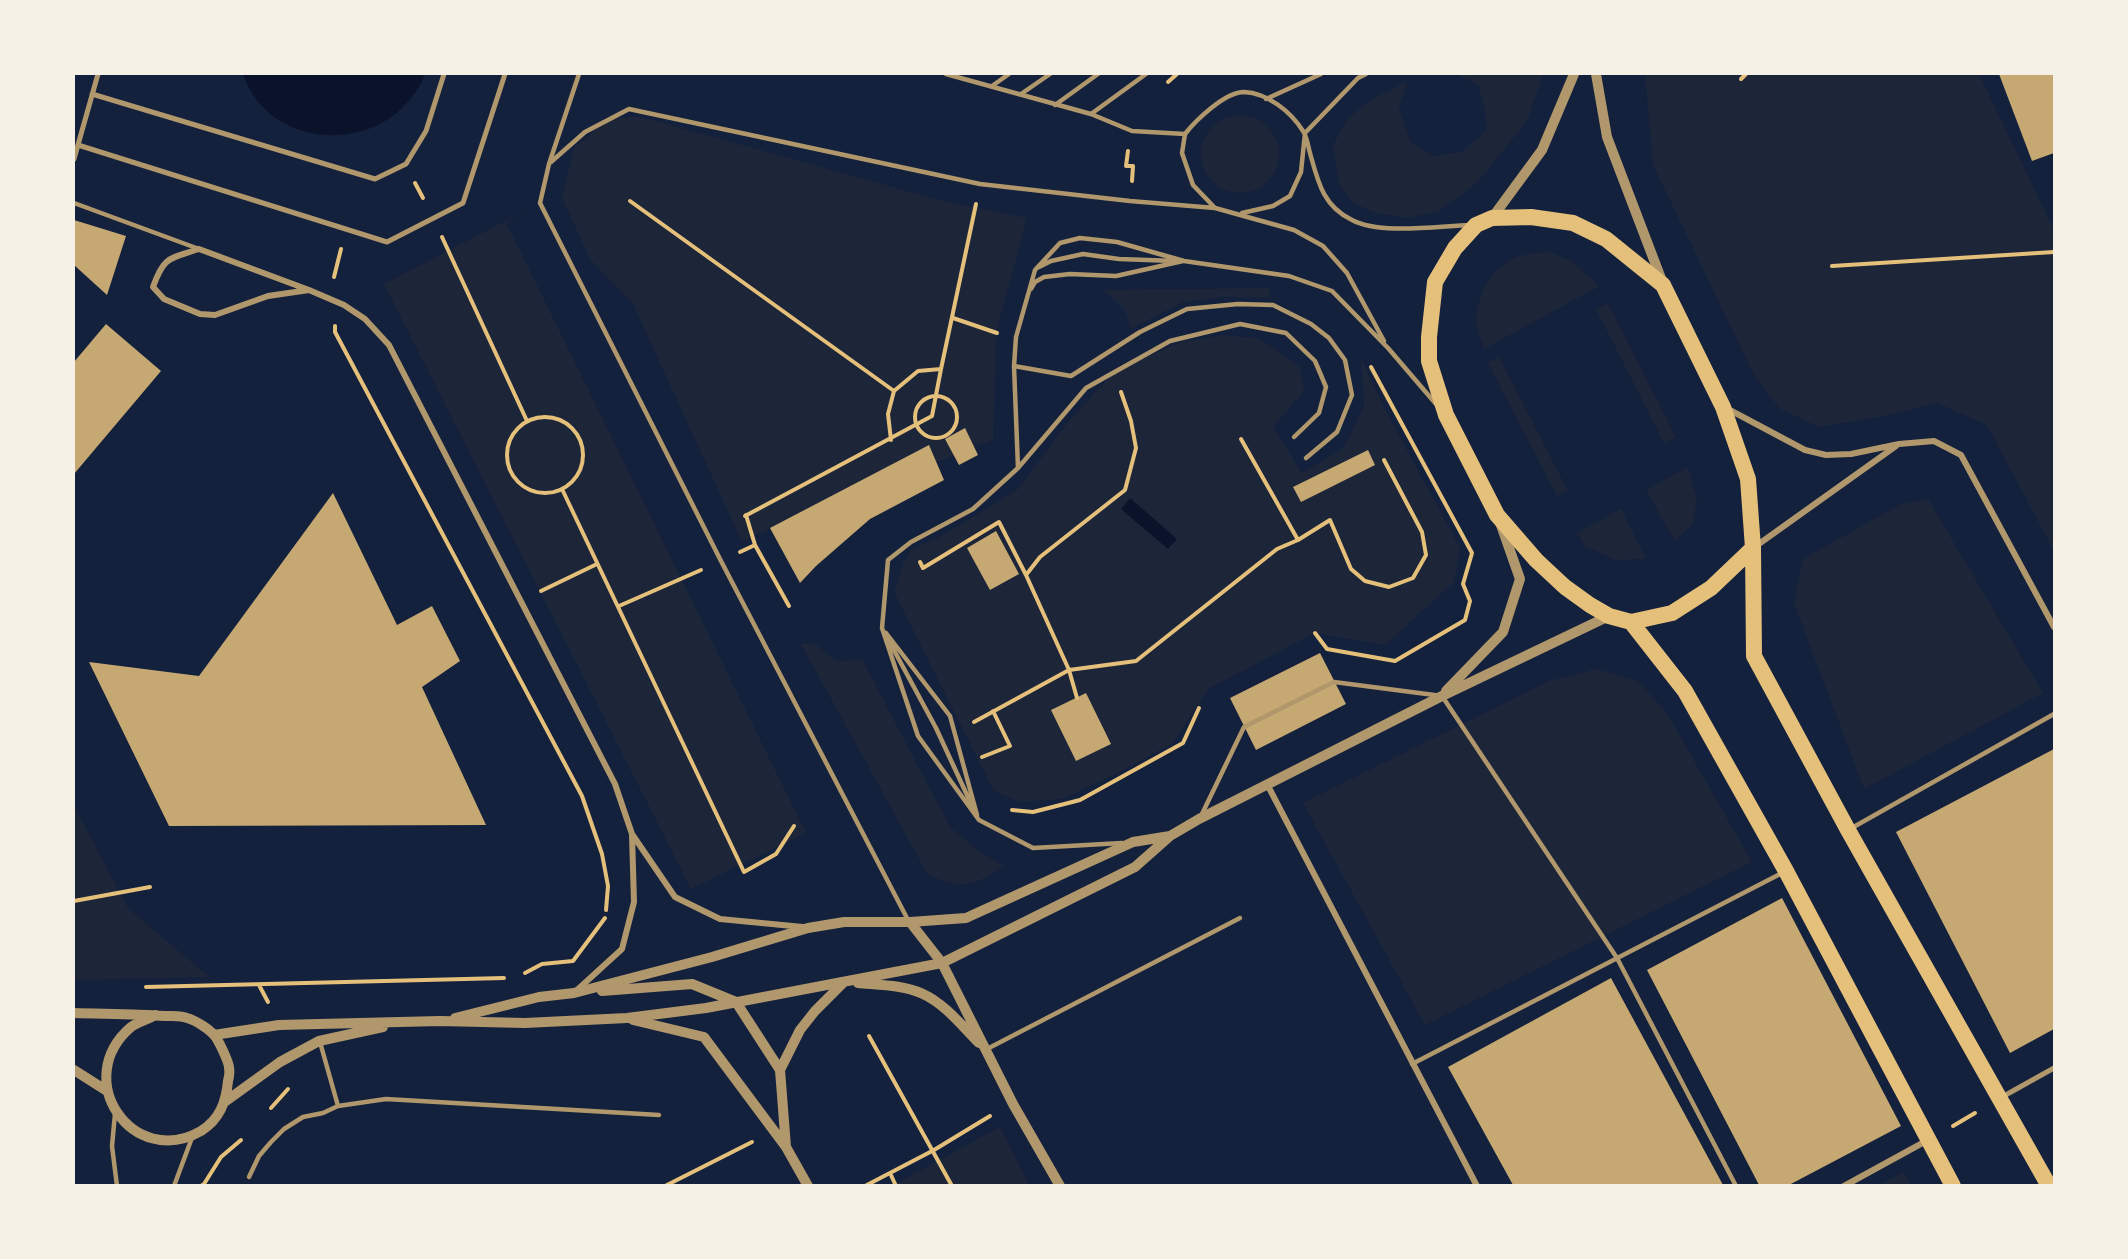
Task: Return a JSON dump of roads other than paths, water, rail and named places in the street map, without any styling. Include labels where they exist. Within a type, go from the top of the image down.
[{"type":"highway","points":[[1753,548],[1711,588],[1672,613],[1631,622],[1609,616],[1565,587],[1536,560],[1497,515],[1446,415],[1428,361],[1435,282],[1455,248],[1476,225],[1492,218],[1531,217],[1573,223],[1606,239],[1663,285],[1723,407],[1748,479],[1753,548],[1755,656],[1848,830],[2049,1185]]},
{"type":"highway","points":[[1631,622],[1685,691],[1786,871],[1953,1185]]},
{"type":"street","points":[[74,159],[98,74]]},
{"type":"street","points":[[92,94],[375,179],[406,164],[426,131],[444,74]]},
{"type":"street","points":[[78,145],[387,242],[463,203],[505,74]]},
{"type":"street","points":[[1492,218],[1542,150],[1574,74]]},
{"type":"street","points":[[1596,74],[1607,137],[1663,285]]},
{"type":"street","points":[[309,291],[268,296],[214,315],[200,314],[164,299],[153,287],[160,269],[168,259],[199,249],[332,299],[365,319],[390,345],[615,784],[633,834],[675,897],[720,919],[808,928]]},
{"type":"street","points":[[1723,407],[1805,450],[1826,454],[1851,454],[1899,444],[1934,441],[1961,455],[2055,627]]},
{"type":"street","points":[[1753,548],[1899,444]]},
{"type":"street","points":[[1442,696],[1503,632],[1520,579],[1497,515]]},
{"type":"street","points":[[214,1035],[279,1025],[440,1021],[525,1023],[627,1018],[736,1002],[942,963],[1135,867],[1170,836],[1199,819],[1442,696],[1609,616]]},
{"type":"street","points":[[1268,784],[1476,1185]]},
{"type":"street","points":[[574,993],[622,949],[634,902],[633,834]]},
{"type":"street","points":[[574,993],[712,957],[808,928],[844,922],[910,922],[966,918],[1133,842],[1170,836]]},
{"type":"street","points":[[910,922],[942,963],[1013,1104],[1060,1185]]},
{"type":"street","points":[[844,982],[897,987],[922,994],[945,1008],[985,1050]]},
{"type":"street","points":[[780,1071],[800,1030],[844,982]]},
{"type":"street","points":[[440,1021],[539,998],[574,993],[693,984],[736,1002],[780,1071],[786,1147]]},
{"type":"street","points":[[74,1013],[187,1017],[214,1035],[230,1066],[226,1101],[218,1115],[207,1127],[193,1135],[172,1140],[150,1138],[130,1128],[115,1112],[106,1091],[106,1066],[116,1043],[133,1025],[156,1016]]},
{"type":"street","points":[[627,1018],[704,1037],[786,1147],[808,1185]]},
{"type":"street","points":[[226,1101],[280,1062],[319,1041],[410,1022]]},
{"type":"street","points":[[2000,1098],[2055,1068]]},
{"type":"street","points":[[74,1070],[106,1091]]},
{"type":"street","points":[[1844,1185],[1929,1140]]},
{"type":"lane","points":[[579,74],[549,164],[540,203],[715,551],[910,922]]},
{"type":"lane","points":[[950,74],[1091,114],[1132,131],[1185,134]]},
{"type":"lane","points":[[992,86],[1009,74]]},
{"type":"lane","points":[[1021,94],[1050,74]]},
{"type":"lane","points":[[1056,105],[1098,74]]},
{"type":"lane","points":[[1091,114],[1146,74]]},
{"type":"lane","points":[[1266,99],[1321,74]]},
{"type":"lane","points":[[1240,214],[1273,206],[1290,196],[1301,172],[1305,133],[1358,78],[1366,74]]},
{"type":"lane","points":[[1215,208],[1193,185],[1182,153],[1185,134],[1201,115],[1221,101],[1242,92],[1266,99],[1286,110],[1305,133],[1320,190],[1333,207],[1353,221],[1383,228],[1476,225]]},
{"type":"lane","points":[[549,164],[585,132],[629,109],[980,184],[1215,208],[1294,230],[1323,246],[1347,273],[1388,348]]},
{"type":"lane","points":[[74,202],[199,249]]},
{"type":"lane","points":[[1018,468],[1014,366],[1016,337],[1035,270],[1060,243],[1080,238],[1117,242],[1184,261]]},
{"type":"lane","points":[[1035,270],[1051,261],[1083,254],[1119,259],[1184,261],[1289,276],[1332,291],[1388,348],[1446,415]]},
{"type":"lane","points":[[1025,299],[1035,282],[1044,277],[1070,274],[1116,276],[1184,261]]},
{"type":"lane","points":[[1014,366],[1071,376],[1140,332],[1187,309],[1238,303],[1273,305],[1311,324],[1329,338],[1345,360],[1352,395],[1337,432],[1306,458]]},
{"type":"lane","points":[[1133,842],[1033,848],[978,820],[918,736],[882,628],[888,560],[911,542],[972,509],[1018,468],[1086,388],[1170,341],[1240,324],[1286,333],[1315,361],[1326,387],[1319,413],[1294,437]]},
{"type":"lane","points":[[882,628],[936,728],[978,820]]},
{"type":"lane","points":[[882,628],[950,716],[978,820]]},
{"type":"lane","points":[[1199,819],[1244,727],[1334,682],[1442,696],[1617,958],[1736,1185]]},
{"type":"lane","points":[[1848,830],[2055,714]]},
{"type":"lane","points":[[1412,1064],[1786,871]]},
{"type":"lane","points":[[985,1050],[1240,918]]},
{"type":"lane","points":[[319,1041],[338,1106]]},
{"type":"lane","points":[[249,1177],[259,1156],[284,1129],[303,1117],[322,1113],[338,1106],[386,1099],[659,1115]]},
{"type":"lane","points":[[115,1112],[112,1146],[117,1185]]},
{"type":"lane","points":[[174,1185],[193,1135]]}]
